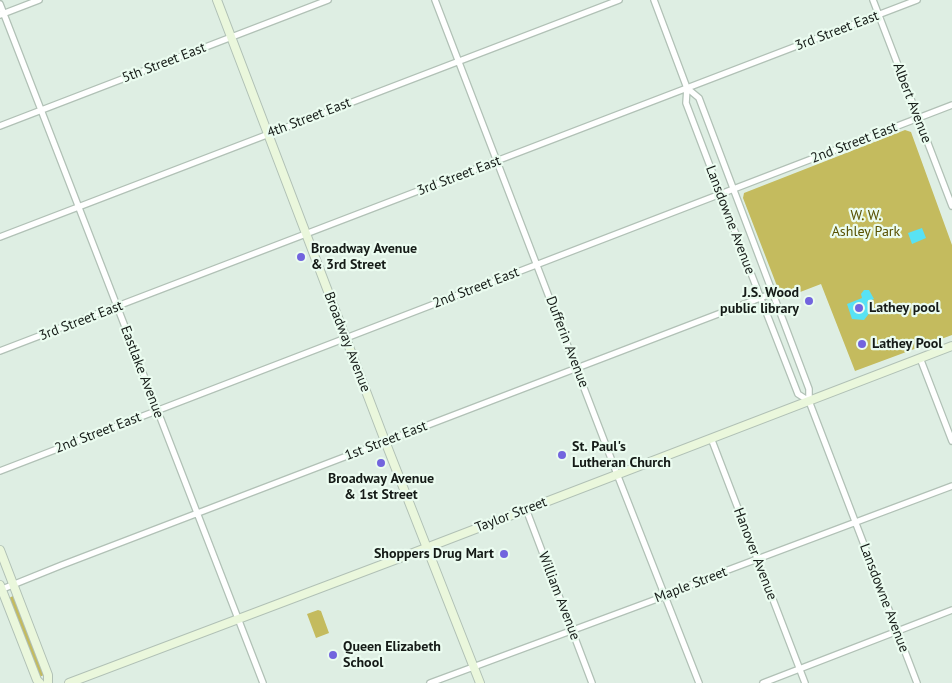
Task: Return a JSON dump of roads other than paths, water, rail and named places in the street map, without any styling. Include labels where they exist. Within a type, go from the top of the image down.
[{"type":"main road","name":"Broadway Avenue","points":[[217,0],[385,442],[480,683]]},
{"type":"main road","name":"Taylor Street","points":[[69,683],[427,548],[952,346]]},
{"type":"main road","points":[[0,550],[48,675],[48,683]]},
{"type":"main road","points":[[1,588],[36,680],[40,683]]},
{"type":"street","points":[[2,14],[39,0]]},
{"type":"street","name":"5th Street East","points":[[0,126],[328,0]]},
{"type":"street","name":"Dufferin Avenue","points":[[436,0],[699,683]]},
{"type":"street","name":"4th Street East","points":[[0,237],[619,0]]},
{"type":"street","name":"Lansdowne Avenue","points":[[654,0],[688,88],[699,98],[810,389],[809,401],[917,683]]},
{"type":"street","name":"Albert Avenue","points":[[873,0],[952,206]]},
{"type":"street","name":"3rd Street East","points":[[0,352],[917,0]]},
{"type":"street","name":"Eastlake Avenue","points":[[0,4],[2,14],[42,110],[263,683]]},
{"type":"street","name":"Lansdowne Avenue","points":[[688,88],[686,103],[760,298],[798,394],[809,401]]},
{"type":"street","name":"2nd Street East","points":[[0,471],[952,106]]},
{"type":"street","name":"1st Street East","points":[[1,588],[14,585],[773,293]]},
{"type":"street","points":[[920,358],[952,441]]},
{"type":"street","name":"Hanover Avenue","points":[[711,438],[805,683]]},
{"type":"street","name":"Maple Street","points":[[430,683],[665,596],[952,486]]},
{"type":"street","name":"William Avenue","points":[[526,510],[592,683]]},
{"type":"street","points":[[763,683],[952,610]]},
{"type":"water","points":[[922,228],[926,238],[912,244],[908,233]]},
{"type":"water","name":"Lathey pool","points":[[864,290],[869,290],[874,299],[867,302],[871,311],[864,320],[852,319],[847,304],[862,298],[861,294]]},
{"type":"place","name":"Broadway Avenue & 3rd Street","points":[[301,257]]},
{"type":"place","name":"J.S. Wood public library","points":[[809,301]]},
{"type":"place","name":"Lathey pool","points":[[859,308]]},
{"type":"place","name":"Lathey Pool","points":[[862,344]]},
{"type":"place","name":"St. Paul's Lutheran Church","points":[[562,455]]},
{"type":"place","name":"Broadway Avenue & 1st Street","points":[[381,463]]},
{"type":"place","name":"Shoppers Drug Mart","points":[[504,554]]},
{"type":"place","name":"Queen Elizabeth School","points":[[333,655]]},
{"type":"park label","name":"W. W. Ashley Park","points":[[866,224]]}]
